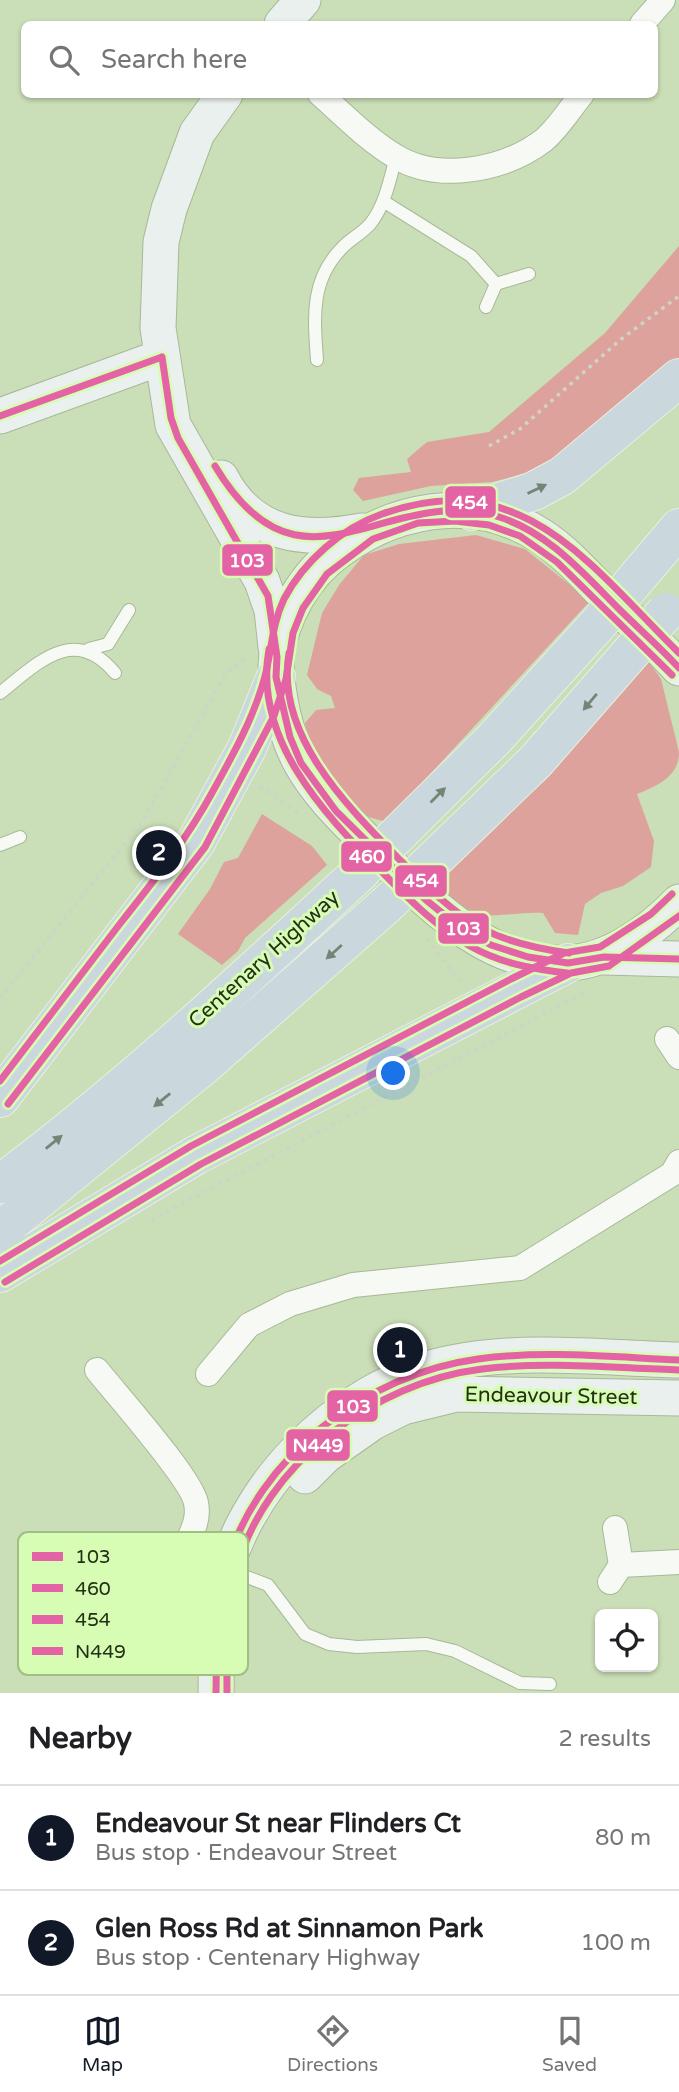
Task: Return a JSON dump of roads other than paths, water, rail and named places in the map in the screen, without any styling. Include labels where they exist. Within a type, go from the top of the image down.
[{"type":"highway","points":[[472,511],[534,491],[562,476],[679,378]]},
{"type":"highway","name":"Centenary Highway","points":[[0,1184],[54,1143],[225,997],[356,876],[495,738],[598,624],[679,528]]},
{"type":"highway","name":"Centenary Highway","points":[[0,1231],[202,1067],[385,906],[536,761],[672,604]]},
{"type":"highway","points":[[0,1098],[196,842],[247,748],[264,663]]},
{"type":"highway","points":[[0,1273],[196,1156],[588,970]]},
{"type":"main road","points":[[285,21],[303,0]]},
{"type":"main road","points":[[222,98],[197,134],[182,169],[163,231],[157,295],[171,418],[178,438],[268,596],[264,663],[290,737],[316,786],[336,811],[425,900],[457,925],[491,945],[528,957],[588,970],[679,959]]},
{"type":"main road","points":[[0,416],[165,367]]},
{"type":"main road","points":[[165,367],[225,485],[248,513],[292,535],[334,536],[368,530],[416,513],[472,511],[509,520],[541,536],[564,554],[679,668]]},
{"type":"main road","points":[[264,663],[305,584],[319,567],[368,530]]},
{"type":"main road","points":[[588,970],[657,922],[679,902]]},
{"type":"main road","name":"Endeavour Street","points":[[241,1532],[260,1499],[315,1434],[338,1413],[374,1390],[404,1377],[452,1363],[529,1356],[679,1360]]},
{"type":"main road","name":"Endeavour Street","points":[[248,1574],[260,1541],[300,1482],[347,1439],[403,1407],[456,1394],[679,1398]]},
{"type":"main road","name":"Endeavour Street","points":[[216,1675],[216,1693]]},
{"type":"main road","name":"Endeavour Street","points":[[235,1693],[236,1675]]},
{"type":"street","points":[[645,21],[663,0]]},
{"type":"street","points":[[325,98],[396,157],[420,167],[450,171],[503,162],[544,139],[579,98]]},
{"type":"street","points":[[208,1374],[249,1325],[290,1304],[353,1285],[520,1268],[672,1174],[679,1162]]},
{"type":"street","points":[[97,1370],[172,1464],[196,1501],[197,1517],[190,1532]]},
{"type":"street","points":[[615,1528],[616,1574],[679,1562]]},
{"type":"lane","points":[[317,360],[315,293],[325,269],[342,248],[371,223],[383,201],[396,157]]},
{"type":"lane","points":[[383,201],[471,256],[496,284]]},
{"type":"lane","points":[[486,307],[496,284],[529,274]]},
{"type":"lane","points":[[0,693],[44,658],[64,650],[89,649],[108,644],[130,610]]},
{"type":"lane","points":[[89,649],[102,656],[115,673]]},
{"type":"lane","points":[[0,845],[20,837]]},
{"type":"lane","points":[[248,1577],[268,1585],[305,1634],[329,1644],[357,1647],[426,1644],[455,1651],[520,1683],[550,1684]]},
{"type":"place","name":"Glen Ross Rd at Sinnamon Park","points":[[159,853]]},
{"type":"place","name":"Endeavour St near Flinders Ct","points":[[400,1350]]}]
